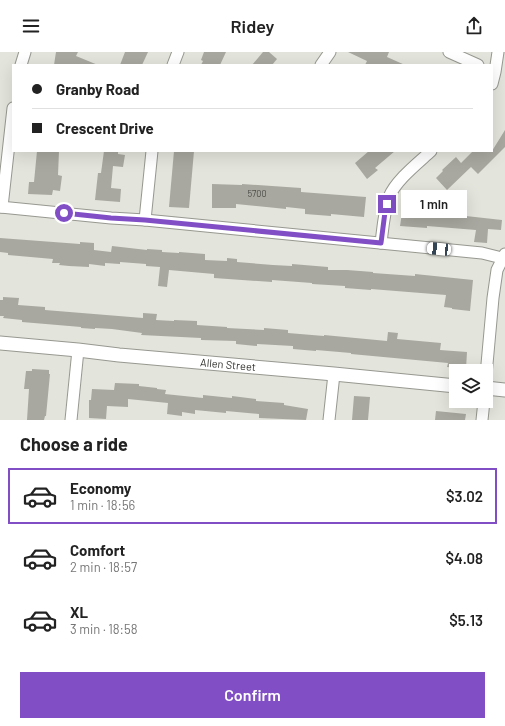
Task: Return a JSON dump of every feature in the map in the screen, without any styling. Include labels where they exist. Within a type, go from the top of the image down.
[{"type":"street","points":[[21,64],[25,52]]},
{"type":"street","points":[[173,64],[178,52]]},
{"type":"street","points":[[322,64],[330,52]]},
{"type":"street","points":[[449,52],[476,64]]},
{"type":"street","points":[[494,72],[498,52]]},
{"type":"street","points":[[12,116],[1,207],[504,256],[497,270],[487,364]]},
{"type":"street","points":[[145,220],[152,152]]},
{"type":"street","points":[[381,243],[385,212],[390,196],[401,180],[430,152]]},
{"type":"street","name":"Allen Street","points":[[0,343],[449,385]]},
{"type":"street","points":[[71,420],[78,350]]},
{"type":"street","points":[[329,420],[334,374]]},
{"type":"street","points":[[493,389],[505,390]]},
{"type":"street","points":[[482,420],[483,408]]},
{"type":"building","points":[[56,52],[78,52],[76,56],[96,64],[54,64]]},
{"type":"building","points":[[125,52],[148,52],[142,64],[120,64]]},
{"type":"building","points":[[204,52],[226,52],[220,64],[202,64],[203,61],[201,60]]},
{"type":"building","points":[[263,52],[269,52],[277,59],[273,64],[253,64]]},
{"type":"building","points":[[348,52],[389,52],[387,57],[403,64],[366,64],[367,61]]},
{"type":"building","points":[[505,130],[505,147],[478,174],[471,167],[447,190],[436,178],[456,157],[461,163],[472,152],[493,152],[493,149]]},
{"type":"building","points":[[37,152],[59,152],[58,175],[62,176],[60,191],[53,190],[52,195],[28,194],[29,182],[34,182]]},
{"type":"building","points":[[104,152],[118,152],[118,154],[125,155],[123,167],[113,166],[111,188],[121,189],[120,202],[95,200],[98,173],[101,173]]},
{"type":"building","points":[[174,152],[194,152],[189,208],[169,207]]},
{"type":"building","points":[[368,152],[394,152],[375,168],[378,170],[367,179],[355,163]]},
{"type":"building","points":[[212,184],[242,184],[301,188],[301,192],[366,197],[364,217],[331,214],[331,216],[305,214],[305,209],[286,207],[286,209],[236,204],[236,208],[212,208]]},
{"type":"building","points":[[417,201],[435,202],[435,211],[502,220],[501,230],[488,229],[487,243],[474,242],[476,230],[427,226],[427,228],[400,226],[402,213],[408,214],[409,206],[417,206]]},
{"type":"building","points":[[0,238],[80,244],[80,242],[94,243],[94,250],[111,252],[112,246],[162,250],[162,252],[205,254],[205,260],[227,261],[227,258],[237,259],[237,262],[292,266],[292,264],[328,267],[328,270],[347,270],[415,276],[415,274],[473,280],[470,311],[444,307],[446,295],[345,288],[345,286],[272,280],[272,282],[214,278],[214,274],[169,270],[167,287],[158,286],[160,267],[146,266],[146,264],[120,262],[120,264],[105,263],[105,266],[89,264],[89,267],[59,265],[60,263],[52,263],[53,259],[8,255],[8,253],[0,252]]},
{"type":"building","points":[[3,297],[19,298],[18,305],[45,307],[45,310],[143,318],[143,313],[157,314],[156,320],[197,321],[197,325],[227,328],[264,330],[264,328],[288,330],[288,333],[387,341],[388,332],[398,333],[397,339],[441,343],[440,350],[467,352],[466,364],[449,364],[449,367],[447,367],[448,363],[351,353],[293,349],[293,346],[257,344],[257,346],[236,344],[236,341],[201,340],[201,338],[141,335],[142,333],[112,329],[81,328],[22,322],[22,320],[3,318],[4,316],[0,316],[0,300],[3,300]]},
{"type":"building","points":[[32,369],[49,370],[50,374],[46,416],[44,420],[27,420],[29,389],[24,389],[26,371],[32,371]]},
{"type":"building","points":[[115,383],[139,384],[139,386],[166,390],[165,394],[203,398],[203,395],[232,398],[232,396],[256,399],[256,401],[284,403],[284,405],[308,409],[306,420],[259,418],[259,414],[195,410],[195,414],[182,412],[182,416],[167,414],[168,403],[128,399],[128,407],[107,406],[106,419],[89,418],[89,400],[91,400],[92,389],[114,390]]},
{"type":"building","points":[[354,396],[370,397],[368,420],[352,420]]},
{"type":"building","points":[[436,411],[466,414],[465,420],[435,420]]},
{"type":"route","points":[[64,213],[381,243],[387,204]]}]
